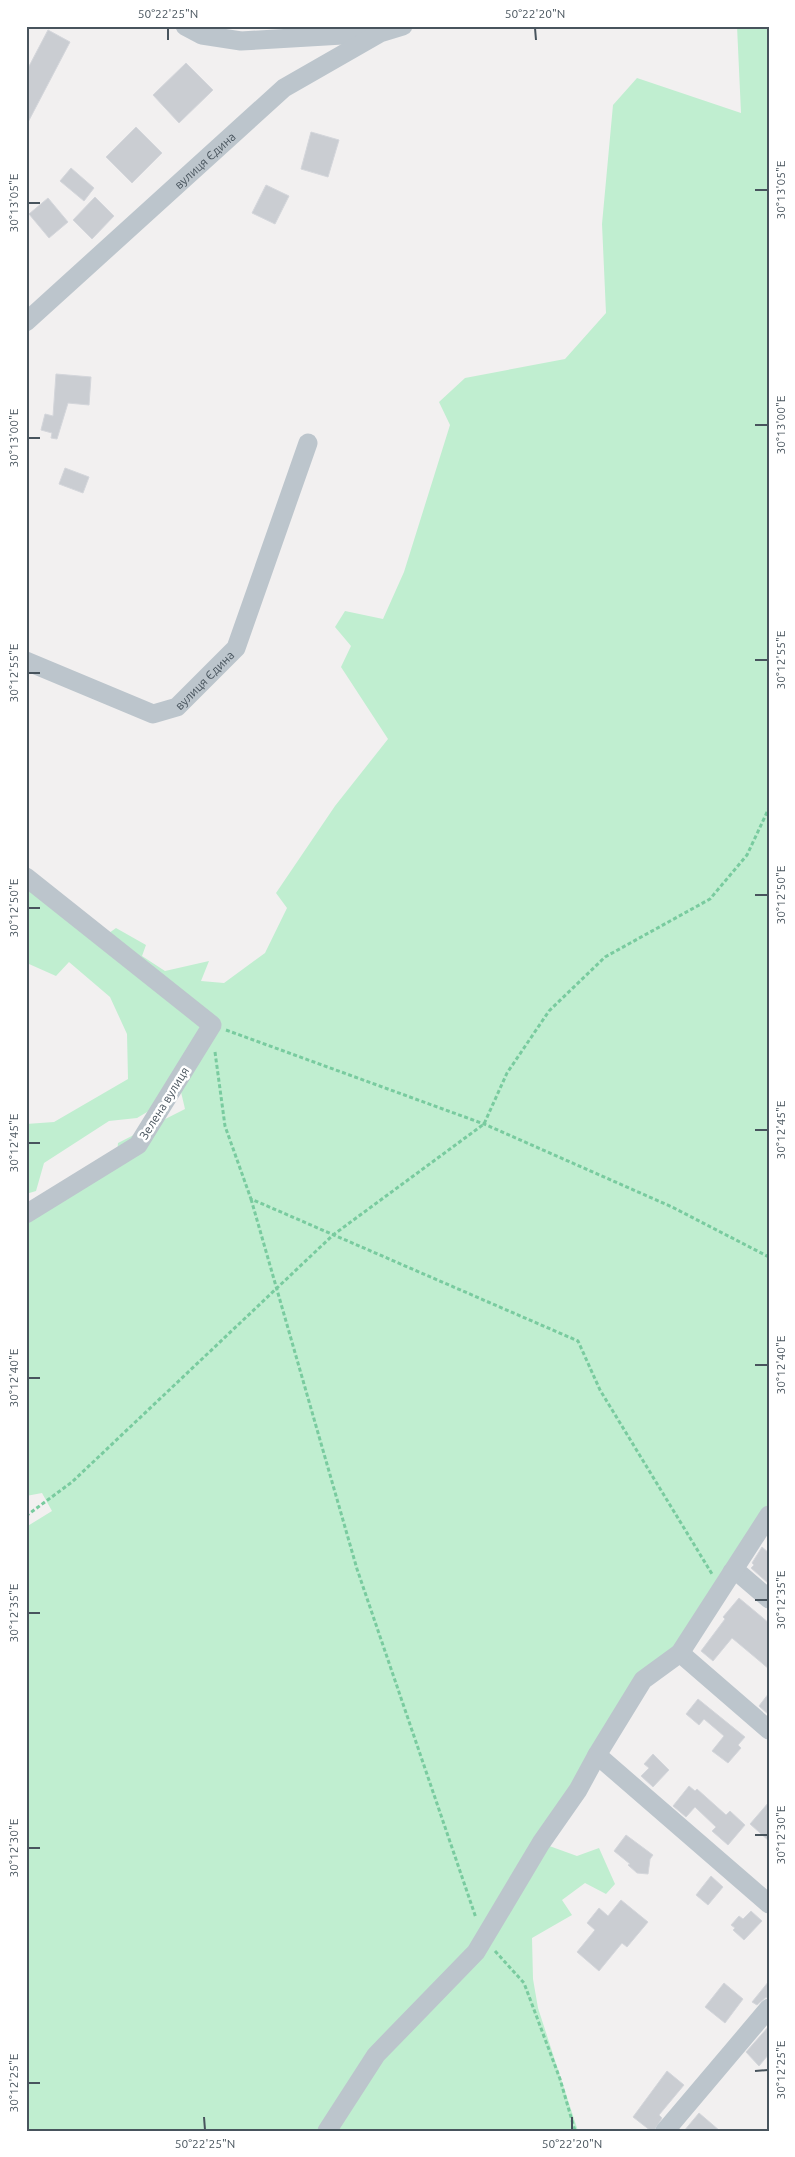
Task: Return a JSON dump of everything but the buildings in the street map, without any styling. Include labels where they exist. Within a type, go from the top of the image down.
[{"type":"street","points":[[185,26],[202,35],[241,41],[380,33]]},
{"type":"street","name":"вулиця Єдина","points":[[26,322],[284,88],[380,33],[403,26]]},
{"type":"street","name":"вулиця Єдина","points":[[26,661],[153,714],[177,707],[236,648],[308,443]]},
{"type":"street","points":[[26,877],[212,1025]]},
{"type":"street","name":"Зелена вулиця","points":[[26,1214],[138,1145],[212,1025]]},
{"type":"street","points":[[327,2131],[376,2055],[476,1952],[541,1843],[578,1790],[643,1680],[680,1653],[769,1515]]},
{"type":"street","points":[[732,1572],[741,1575],[769,1599]]},
{"type":"street","points":[[680,1653],[769,1730]]},
{"type":"street","points":[[597,1755],[769,1904]]},
{"type":"street","points":[[665,2131],[769,2008]]},
{"type":"path","points":[[26,1516],[72,1482],[333,1235],[484,1124],[507,1073],[549,1011],[604,957],[710,899],[748,855],[769,808]]},
{"type":"path","points":[[575,2131],[560,2078],[524,1983],[483,1938],[357,1569],[251,1199],[225,1126],[212,1025],[484,1124],[672,1207],[769,1257]]},
{"type":"path","points":[[251,1199],[578,1341],[600,1390],[721,1589]]},
{"type":"green space","points":[[737,26],[769,26],[769,1515],[701,1622],[643,1681],[541,1843],[577,1856],[599,1848],[615,1884],[606,1894],[585,1883],[562,1900],[572,1915],[532,1938],[533,1979],[538,2008],[578,2131],[26,2131],[26,1527],[52,1511],[42,1493],[26,1496],[26,1217],[117,1154],[118,1143],[185,1109],[181,1092],[137,1118],[109,1121],[44,1163],[36,1191],[26,1194],[26,1124],[54,1122],[128,1079],[127,1034],[110,997],[69,962],[56,976],[26,961],[26,882],[98,941],[116,928],[146,945],[142,956],[165,971],[209,961],[201,981],[224,983],[265,953],[287,908],[276,893],[335,806],[388,739],[341,667],[351,646],[335,627],[345,611],[383,619],[404,572],[450,425],[439,402],[465,378],[565,359],[606,313],[602,224],[613,105],[637,78],[741,113]]}]
